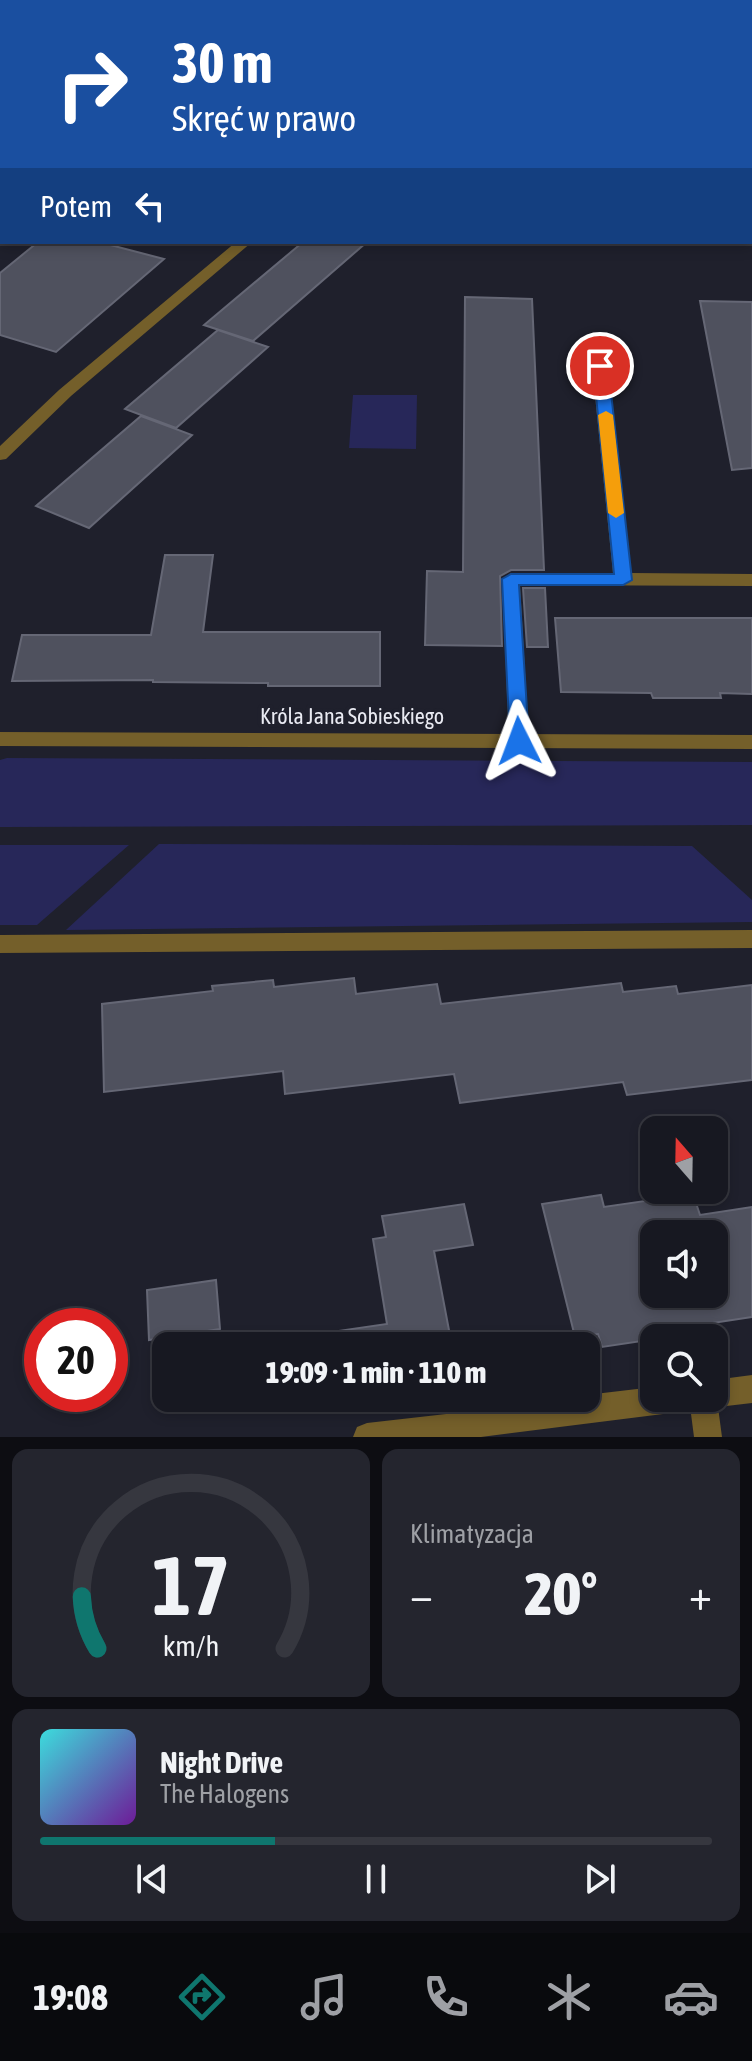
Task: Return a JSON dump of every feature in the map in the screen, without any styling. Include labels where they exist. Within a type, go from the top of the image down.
[{"type":"street","points":[[0,455],[65,393],[243,244]]},
{"type":"street","points":[[600,366],[623,580]]},
{"type":"street","points":[[519,741],[511,579],[752,580]]},
{"type":"street","name":"Króla Jana Sobieskiego","points":[[0,739],[752,742]]},
{"type":"street","points":[[0,944],[752,939]]},
{"type":"street","points":[[728,1392],[752,1389]]},
{"type":"street","points":[[367,1437],[640,1403]]},
{"type":"street","points":[[705,1412],[708,1437]]},
{"type":"shaded area","points":[[353,395],[417,395],[416,449],[349,448]]},
{"type":"shaded area","points":[[0,760],[752,762],[752,825],[0,827]]},
{"type":"shaded area","points":[[159,844],[692,846],[752,900],[752,922],[66,930]]},
{"type":"shaded area","points":[[0,845],[129,845],[37,925],[0,925]]},
{"type":"building","points":[[36,244],[107,244],[164,259],[56,352],[0,335],[0,273]]},
{"type":"building","points":[[301,244],[365,244],[253,341],[204,325]]},
{"type":"building","points":[[465,297],[532,299],[544,570],[511,570],[500,576],[502,646],[425,645],[427,571],[463,572]]},
{"type":"building","points":[[700,301],[752,302],[752,468],[732,470]]},
{"type":"building","points":[[218,330],[268,347],[176,428],[125,409]]},
{"type":"building","points":[[141,416],[192,435],[89,528],[36,506]]},
{"type":"building","points":[[165,555],[213,555],[203,632],[380,632],[380,686],[268,686],[268,683],[153,680],[12,681],[22,635],[151,635]]},
{"type":"building","points":[[523,588],[545,588],[548,647],[527,647]]},
{"type":"building","points":[[555,618],[752,618],[752,694],[720,693],[721,698],[653,698],[651,693],[561,692]]},
{"type":"building","points":[[354,978],[356,994],[437,984],[441,1004],[621,983],[623,992],[676,986],[678,994],[752,985],[752,1080],[627,1095],[623,1082],[460,1103],[454,1074],[285,1094],[283,1071],[104,1092],[102,1004],[213,991],[212,986],[273,980],[274,987]]},
{"type":"building","points":[[601,1195],[604,1207],[640,1202],[696,1204],[700,1215],[752,1207],[752,1317],[706,1324],[640,1324],[640,1341],[602,1347],[600,1332],[574,1332],[542,1204]]},
{"type":"building","points":[[464,1204],[473,1245],[434,1251],[449,1332],[332,1332],[387,1324],[373,1239],[386,1237],[382,1216]]},
{"type":"building","points":[[216,1280],[220,1329],[152,1332],[152,1340],[149,1340],[147,1290]]},
{"type":"slow traffic","points":[[606,415],[616,513]]},
{"type":"route","points":[[519,741],[511,579],[623,580],[600,366]]}]
